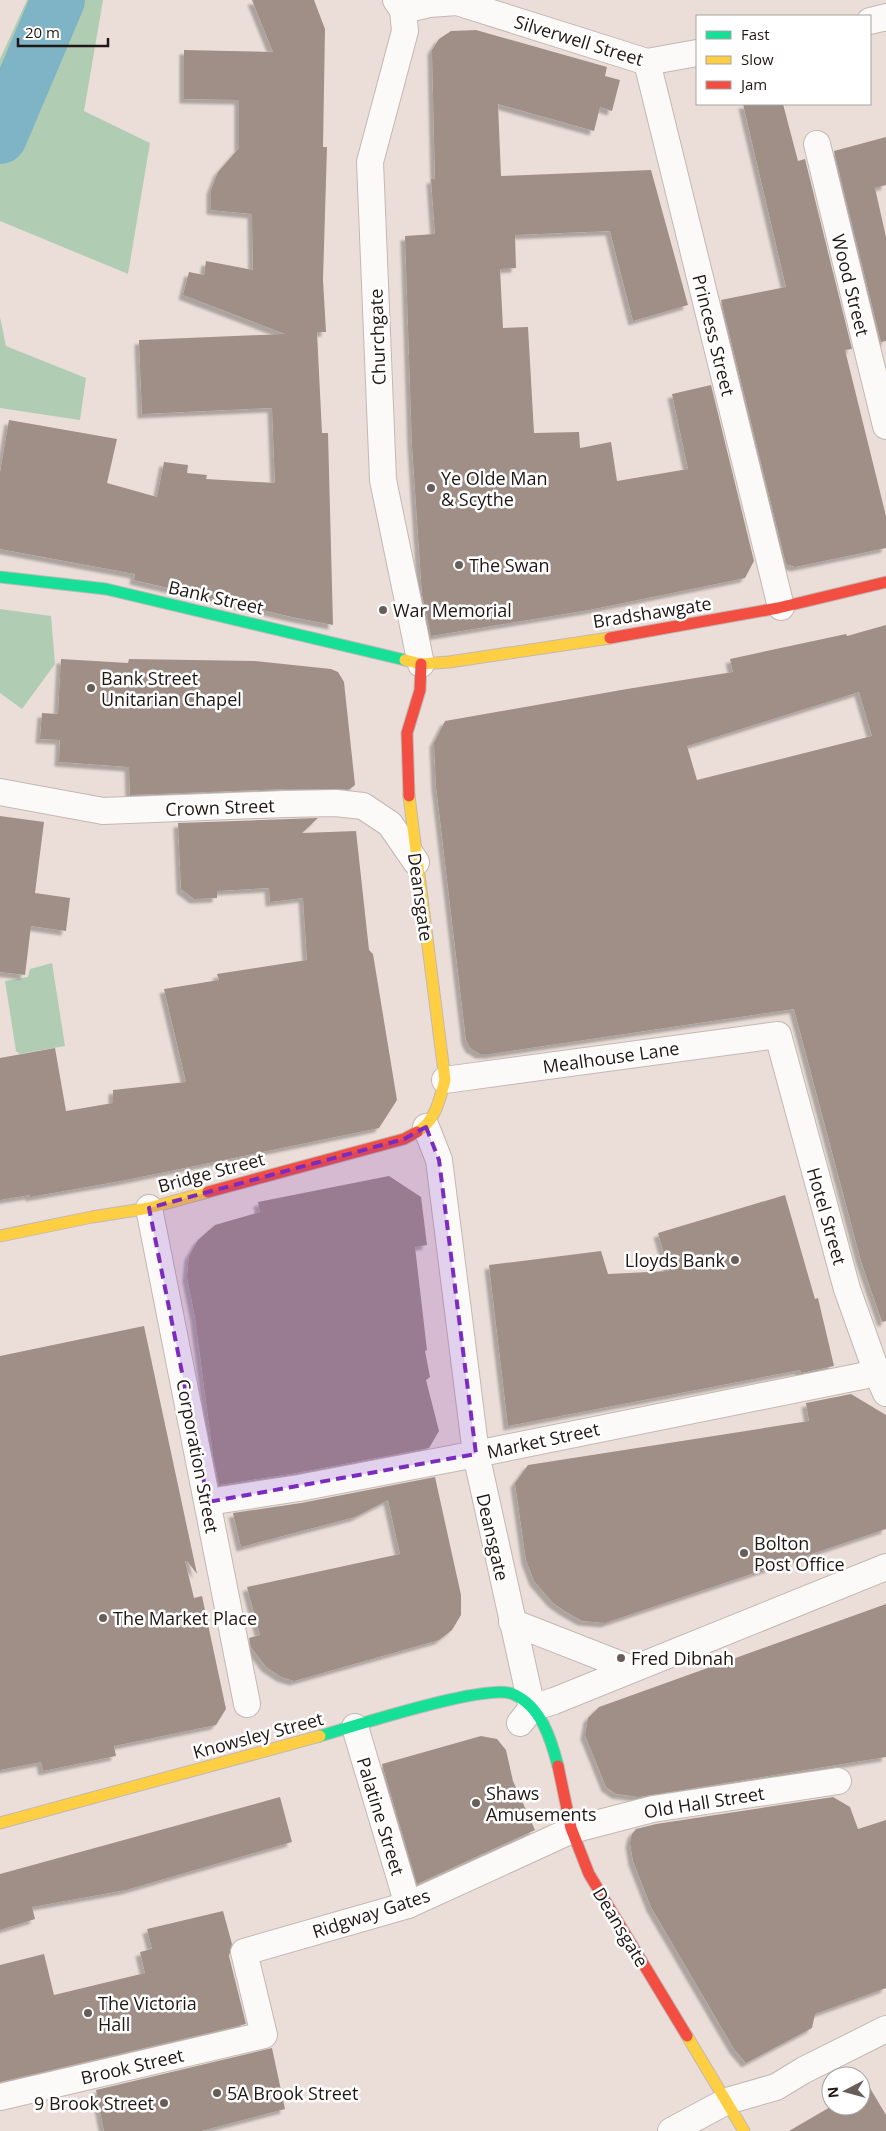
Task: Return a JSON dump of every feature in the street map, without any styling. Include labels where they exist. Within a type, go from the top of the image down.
[{"type":"street","name":"Silverwell Street","points":[[399,5],[457,2],[647,62],[696,53]]},
{"type":"street","name":"Churchgate","points":[[399,5],[405,31],[370,162],[383,480],[421,664]]},
{"type":"street","points":[[871,21],[886,17]]},
{"type":"street","name":"Princess Street","points":[[647,62],[781,607]]},
{"type":"street","name":"Wood Street","points":[[817,144],[886,426]]},
{"type":"street","name":"Bank Street","points":[[0,577],[106,589],[421,664]]},
{"type":"street","name":"Bradshawgate","points":[[421,664],[449,662],[713,620],[850,592],[886,582]]},
{"type":"street","name":"Deansgate","points":[[421,664],[420,690],[407,733],[409,804],[445,1080],[440,1101],[426,1127],[439,1160],[476,1454],[512,1622],[526,1711],[546,1725],[572,1830],[590,1874],[666,2018],[727,2101],[744,2131]]},
{"type":"street","name":"Crown Street","points":[[0,792],[103,811],[284,804],[336,803],[363,806],[390,824],[416,862]]},
{"type":"street","name":"Mealhouse Lane","points":[[445,1080],[778,1035]]},
{"type":"street","name":"Hotel Street","points":[[778,1035],[847,1289],[881,1383]]},
{"type":"street","name":"Bridge Street","points":[[0,1236],[92,1216],[148,1208],[404,1139],[426,1127]]},
{"type":"street","name":"Corporation Street","points":[[148,1208],[247,1704]]},
{"type":"street","name":"Market Street","points":[[208,1502],[299,1488],[476,1454],[881,1383]]},
{"type":"street","points":[[526,1711],[886,1567]]},
{"type":"street","points":[[512,1622],[632,1669]]},
{"type":"street","name":"Knowsley Street","points":[[0,1823],[473,1694],[501,1692],[514,1694],[526,1711]]},
{"type":"street","name":"Palatine Street","points":[[354,1727],[408,1906]]},
{"type":"street","name":"Old Hall Street","points":[[572,1830],[653,1808],[838,1781]]},
{"type":"street","name":"Ridgway Gates","points":[[264,2035],[244,1952],[408,1906],[572,1830]]},
{"type":"street","points":[[670,2131],[727,2101],[776,2087],[825,2059],[886,2029]]},
{"type":"street","name":"Brook Street","points":[[0,2097],[264,2035]]},
{"type":"highlighted area","points":[[426,1127],[439,1160],[476,1454],[208,1502],[149,1208],[404,1139]]},
{"type":"green space","points":[[27,0],[103,0],[84,111],[150,143],[128,274],[0,221],[0,59]]},
{"type":"green space","points":[[0,317],[6,346],[86,378],[80,420],[0,408]]},
{"type":"green space","points":[[0,609],[51,616],[55,664],[22,709],[0,693]]},
{"type":"green space","points":[[52,963],[65,1046],[20,1054],[16,1051],[5,981],[28,977],[30,969]]},
{"type":"building","points":[[252,0],[314,0],[325,29],[323,147],[327,147],[323,280],[326,332],[317,332],[322,433],[328,433],[333,625],[134,580],[135,574],[0,549],[0,473],[9,420],[117,439],[107,483],[157,497],[164,462],[188,465],[187,473],[207,475],[206,479],[275,483],[272,408],[142,414],[139,340],[285,334],[183,295],[189,272],[204,275],[206,261],[253,270],[252,214],[211,210],[211,190],[218,172],[239,148],[239,100],[184,99],[184,50],[273,52]]},
{"type":"building","points":[[476,30],[607,67],[605,76],[620,80],[612,111],[600,107],[594,131],[498,104],[501,176],[651,170],[688,305],[633,321],[610,231],[515,235],[516,268],[500,269],[503,328],[528,327],[534,433],[579,432],[580,448],[611,442],[617,481],[688,469],[672,394],[711,385],[754,561],[745,578],[589,610],[431,636],[422,594],[412,445],[405,236],[435,234],[431,179],[435,179],[432,50],[439,39],[451,31]]},
{"type":"building","points":[[743,105],[783,105],[798,161],[805,159],[852,349],[845,350],[886,516],[886,548],[795,567],[786,564],[721,300],[786,287]]},
{"type":"building","points":[[886,137],[886,185],[875,188],[886,237],[886,341],[881,342],[834,151]]},
{"type":"building","points":[[886,625],[886,1321],[882,1322],[861,1261],[794,1009],[490,1054],[480,1054],[470,1048],[466,1040],[436,786],[434,743],[445,721],[733,672],[730,659],[846,634],[847,636]],"holes":[[[859,692],[872,736],[697,780],[687,746]]]},
{"type":"building","points":[[61,659],[128,663],[129,659],[255,661],[331,669],[338,672],[344,682],[355,785],[350,789],[284,789],[130,795],[129,767],[59,762],[60,740],[40,739],[42,713],[58,714]]},
{"type":"building","points":[[0,816],[44,822],[35,893],[70,898],[66,931],[31,926],[25,975],[0,972]]},
{"type":"building","points":[[318,818],[302,833],[356,831],[369,950],[373,954],[397,1100],[379,1128],[121,1181],[30,1197],[30,1195],[0,1200],[0,1058],[55,1048],[66,1111],[113,1103],[113,1090],[186,1082],[164,989],[219,980],[217,974],[307,960],[303,898],[270,902],[269,888],[217,891],[217,898],[194,899],[181,889],[178,823]]},
{"type":"building","points":[[389,1176],[421,1197],[427,1245],[415,1247],[427,1350],[425,1351],[430,1377],[426,1380],[439,1431],[429,1448],[296,1473],[219,1485],[213,1455],[195,1317],[187,1277],[189,1256],[198,1240],[215,1225],[260,1212],[258,1202]]},
{"type":"building","points":[[785,1195],[815,1299],[818,1298],[834,1366],[801,1373],[800,1370],[508,1426],[489,1265],[601,1251],[608,1274],[669,1271],[658,1233]]},
{"type":"building","name":"The Market Place","points":[[144,1326],[197,1574],[185,1561],[194,1598],[202,1596],[226,1709],[216,1725],[114,1746],[116,1756],[43,1771],[41,1762],[0,1770],[0,1356]]},
{"type":"building","points":[[851,1394],[886,1415],[886,1529],[605,1623],[582,1621],[563,1610],[552,1602],[534,1581],[526,1560],[515,1483],[528,1465],[809,1421],[806,1403]]},
{"type":"building","points":[[435,1477],[461,1595],[461,1615],[452,1630],[439,1640],[294,1681],[281,1677],[266,1667],[251,1647],[249,1638],[260,1635],[247,1587],[400,1554],[388,1500],[355,1517],[241,1547],[233,1513],[301,1503]]},
{"type":"building","points":[[886,1604],[886,1757],[639,1797],[616,1794],[606,1787],[585,1735],[588,1718],[599,1707]]},
{"type":"building","points":[[481,1736],[497,1739],[506,1750],[513,1781],[535,1830],[417,1884],[382,1764]]},
{"type":"building","points":[[280,1797],[292,1842],[126,1890],[32,1907],[35,1919],[0,1930],[0,1874]]},
{"type":"building","points":[[833,1797],[850,1807],[858,1829],[886,1820],[886,1988],[815,2014],[812,2028],[746,2063],[734,2049],[651,1907],[633,1861],[630,1843],[632,1834],[636,1829],[656,1824]]},
{"type":"building","name":"The Victoria Hall","points":[[223,1911],[232,1944],[229,1956],[246,2024],[0,2082],[0,1965],[44,1954],[54,1995],[145,1973],[140,1952],[152,1949],[147,1929]]},
{"type":"building","points":[[272,2048],[285,2109],[201,2131],[104,2131],[96,2090]]},
{"type":"building","points":[[871,2090],[886,2115],[886,2131],[789,2131],[821,2112],[821,2116],[871,2116]]},
{"type":"waterway","points":[[0,137],[58,0]]},
{"type":"traffic: fast","points":[[0,577],[106,589],[405,660]]},
{"type":"traffic: fast","points":[[320,1736],[420,1707],[499,1692],[513,1694],[523,1699],[538,1715],[552,1745],[558,1766]]},
{"type":"traffic: slow","points":[[405,660],[421,664],[449,662],[610,638]]},
{"type":"traffic: slow","points":[[409,796],[445,1080],[439,1102],[432,1116],[423,1128],[417,1132]]},
{"type":"traffic: slow","points":[[0,1236],[92,1217],[149,1208],[208,1192]]},
{"type":"traffic: slow","points":[[0,1823],[320,1736]]},
{"type":"traffic: slow","points":[[687,2036],[744,2131]]},
{"type":"traffic: jam","points":[[610,638],[778,608],[886,582]]},
{"type":"traffic: jam","points":[[409,796],[407,733],[420,690],[421,664]]},
{"type":"traffic: jam","points":[[208,1192],[404,1139],[417,1132]]},
{"type":"traffic: jam","points":[[558,1766],[571,1828],[589,1874],[687,2036]]},
{"type":"place","name":"Ye Olde Man & Scythe","points":[[431,488]]},
{"type":"place","name":"The Swan","points":[[459,565]]},
{"type":"place","name":"War Memorial","points":[[383,610]]},
{"type":"place","name":"Bank Street Unitarian Chapel","points":[[91,688]]},
{"type":"place","name":"Lloyds Bank","points":[[735,1260]]},
{"type":"place","name":"Bolton Post Office","points":[[744,1553]]},
{"type":"place","name":"The Market Place","points":[[103,1618]]},
{"type":"place","name":"Fred Dibnah","points":[[621,1658]]},
{"type":"place","name":"Shaws Amusements","points":[[476,1803]]},
{"type":"place","name":"The Victoria Hall","points":[[88,2013]]},
{"type":"place","name":"5A Brook Street","points":[[217,2093]]},
{"type":"place","name":"9 Brook Street","points":[[164,2103]]}]
